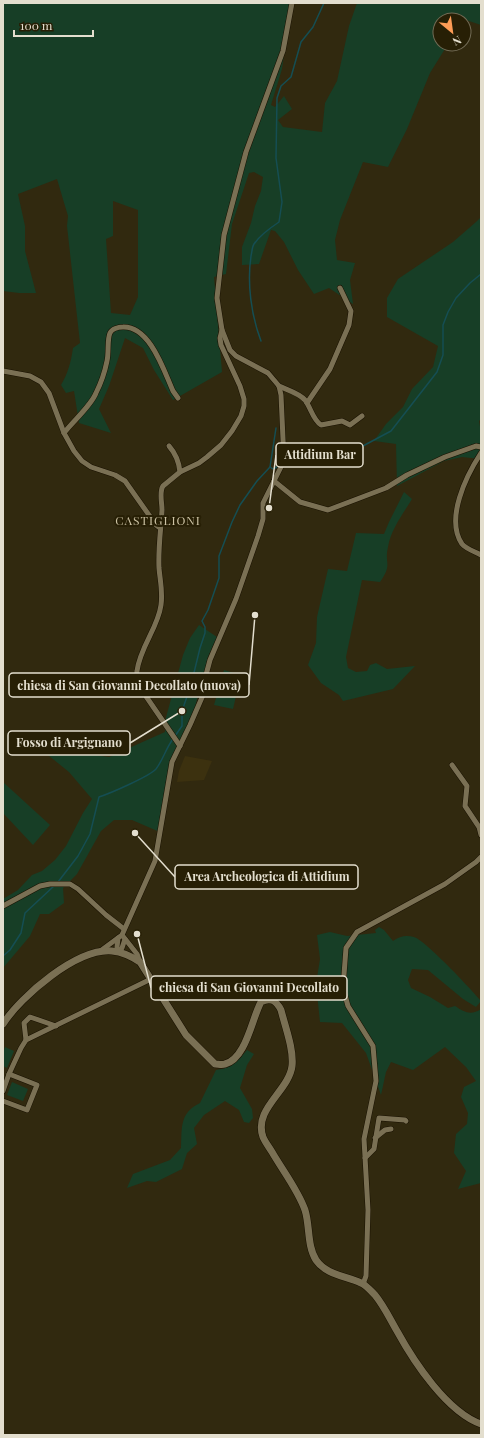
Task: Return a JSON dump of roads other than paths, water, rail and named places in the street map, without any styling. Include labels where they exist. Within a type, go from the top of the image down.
[{"type":"main road","points":[[3,1024],[24,999],[44,980],[69,964],[86,956],[99,952],[111,951],[130,956],[140,962],[170,1012],[186,1035],[215,1064],[224,1064],[231,1061],[238,1054],[249,1034],[261,1002],[266,999],[271,999],[278,1003],[292,1055],[292,1067],[288,1076],[265,1112],[261,1124],[263,1137],[299,1197],[305,1211],[312,1253],[317,1262],[327,1271],[363,1284],[375,1296],[411,1356],[441,1393],[457,1411],[469,1419],[481,1424]]},
{"type":"street","points":[[292,3],[283,51],[246,152],[224,234],[217,298],[222,330],[230,350],[236,356],[268,373],[279,386],[300,396],[307,403],[316,421],[321,424],[342,421],[350,425],[362,416]]},
{"type":"street","points":[[307,403],[330,370],[349,325],[351,310],[340,288]]},
{"type":"street","points":[[64,433],[72,422],[92,401],[96,394],[107,361],[109,336],[111,331],[116,328],[124,326],[135,330],[145,337],[151,344],[173,391],[178,398]]},
{"type":"street","points":[[179,744],[141,688],[137,671],[141,656],[162,604],[159,567],[162,486],[180,472],[199,463],[221,445],[241,416],[244,406],[244,399],[240,386],[221,345],[220,338],[222,330]]},
{"type":"street","points":[[3,371],[30,376],[41,382],[49,393],[64,433],[74,451],[82,461],[91,467],[115,475],[125,482],[156,525],[160,528]]},
{"type":"street","points":[[119,952],[122,948],[122,935],[155,861],[172,762],[207,686],[206,675],[210,660],[246,572],[263,519],[263,503],[284,461],[281,395],[279,386]]},
{"type":"street","points":[[169,446],[174,451],[178,460],[180,472]]},
{"type":"street","points":[[274,481],[300,502],[328,510],[386,488],[404,476],[445,457],[476,446],[481,447]]},
{"type":"street","points":[[481,453],[472,466],[466,480],[455,519],[455,528],[462,544],[481,555]]},
{"type":"street","points":[[452,765],[467,786],[464,806],[479,827],[481,835]]},
{"type":"street","points":[[363,1284],[366,1276],[368,1210],[364,1139],[376,1081],[372,1046],[348,1006],[343,988],[346,948],[358,932],[445,884],[481,857]]},
{"type":"street","points":[[3,906],[40,886],[50,884],[70,884],[78,889],[106,915],[132,948],[140,962]]},
{"type":"street","points":[[99,952],[122,935]]},
{"type":"street","points":[[3,1090],[20,1048],[26,1040],[151,979]]},
{"type":"street","points":[[26,1040],[24,1023],[30,1018],[56,1026]]},
{"type":"street","points":[[3,1101],[27,1110],[37,1085],[9,1074]]},
{"type":"street","points":[[365,1158],[374,1149],[380,1118],[406,1121]]},
{"type":"street","points":[[375,1138],[385,1130],[391,1129]]},
{"type":"waterway","points":[[261,341],[252,310],[249,277],[254,244],[262,235],[279,222],[282,202],[276,158],[277,98],[281,86],[291,77],[301,42],[313,27],[324,3]]},
{"type":"waterway","points":[[301,463],[307,463],[315,459],[337,457],[361,447],[391,431],[437,372],[443,355],[443,325],[448,312],[456,298],[481,274]]},
{"type":"waterway","points":[[175,736],[182,726],[182,711],[191,685],[205,633],[205,627],[202,621],[208,610],[219,578],[219,556],[240,505],[257,481],[270,467],[276,428]]},
{"type":"waterway","points":[[270,467],[273,469],[277,467]]},
{"type":"waterway","points":[[58,882],[78,856],[90,834],[99,797],[129,784],[156,769],[173,739]]},
{"type":"waterway","points":[[3,956],[10,950],[21,933],[25,913],[54,886]]},
{"type":"place","name":"Attidium Bar","points":[[269,508]]},
{"type":"place","name":"chiesa di San Giovanni Decollato (nuova)","points":[[255,615]]},
{"type":"place","name":"Fosso di Argignano","points":[[182,711]]},
{"type":"place","name":"Area Archeologica di Attidium","points":[[135,833]]},
{"type":"place","name":"chiesa di San Giovanni Decollato","points":[[137,934]]},
{"type":"district","name":"CASTIGLIONI","points":[[158,520]]}]
